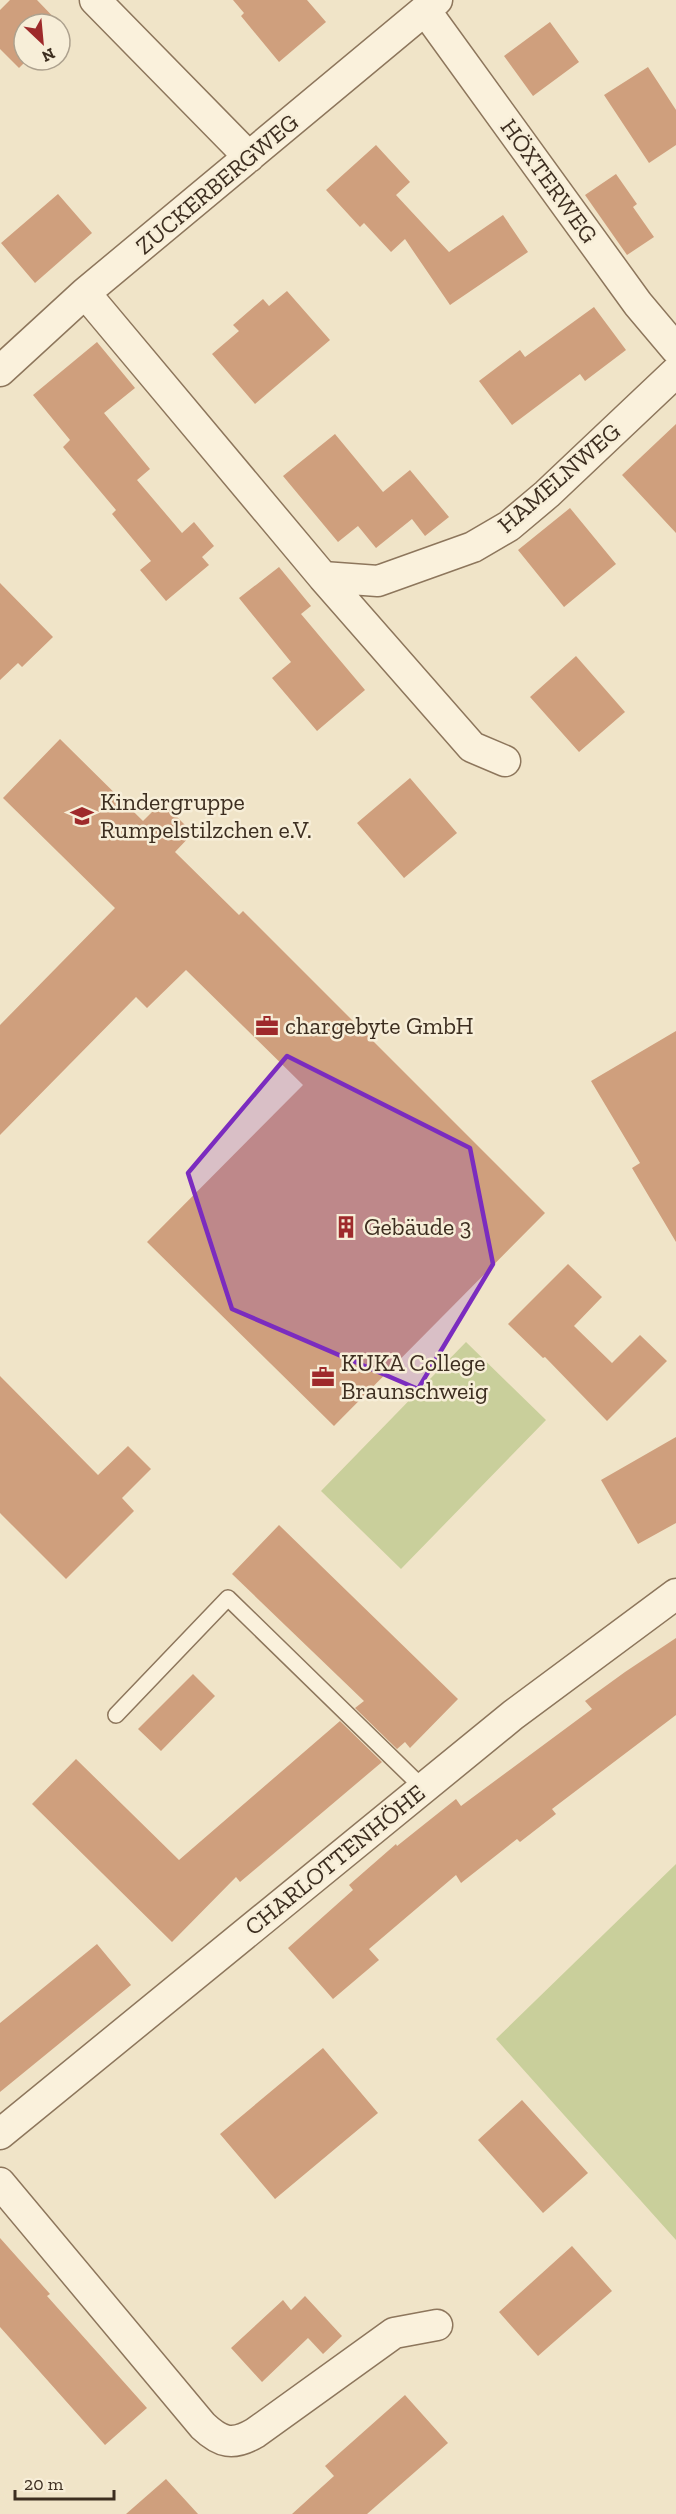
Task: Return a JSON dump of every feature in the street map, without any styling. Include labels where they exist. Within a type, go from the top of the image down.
[{"type":"street","points":[[95,0],[249,157]]},
{"type":"street","name":"ZUCKERBERGWEG","points":[[0,371],[85,293],[431,5]]},
{"type":"street","name":"HÖXTERWEG","points":[[431,5],[638,304],[676,349]]},
{"type":"street","points":[[85,293],[323,577],[472,747],[505,761]]},
{"type":"street","name":"HAMELNWEG","points":[[323,577],[378,581],[473,547],[500,532],[547,494],[676,372]]},
{"type":"street","name":"CHARLOTTENHÖHE","points":[[0,2134],[513,1715],[676,1594]]},
{"type":"street","points":[[0,2184],[203,2426],[214,2436],[226,2442],[244,2440],[255,2433],[394,2333],[437,2325]]},
{"type":"lane","points":[[116,1714],[228,1598],[423,1788]]},
{"type":"highlighted area","points":[[287,1056],[470,1148],[493,1264],[418,1389],[232,1309],[188,1173]]},
{"type":"green space","points":[[466,1342],[546,1420],[401,1569],[321,1491]]},
{"type":"green space","points":[[676,1864],[676,2240],[496,2039]]},
{"type":"building","points":[[10,0],[37,0],[49,12],[12,12],[12,61],[0,49],[0,10]]},
{"type":"building","points":[[233,0],[307,0],[326,22],[279,62],[241,16],[244,13]]},
{"type":"building","points":[[550,22],[579,62],[533,96],[504,56]]},
{"type":"building","points":[[648,67],[676,110],[676,145],[649,163],[604,95]]},
{"type":"building","points":[[376,145],[410,182],[396,195],[449,252],[503,215],[528,252],[450,305],[405,239],[391,252],[364,223],[360,227],[326,190]]},
{"type":"building","points":[[616,174],[637,204],[633,207],[654,237],[627,255],[585,195]]},
{"type":"building","points":[[58,194],[92,233],[35,283],[1,243]]},
{"type":"building","points":[[287,291],[330,340],[255,404],[212,354],[239,331],[233,325],[263,299],[269,306]]},
{"type":"building","points":[[594,307],[626,350],[585,381],[580,374],[512,425],[479,381],[520,350],[525,357]]},
{"type":"building","points":[[97,342],[135,388],[104,413],[150,469],[137,480],[182,533],[194,522],[214,546],[202,557],[209,565],[166,601],[140,570],[151,561],[112,514],[116,510],[63,447],[70,440],[33,395]]},
{"type":"building","points":[[676,424],[676,533],[622,475]]},
{"type":"building","points":[[335,434],[383,492],[410,470],[449,517],[425,536],[412,519],[376,548],[358,526],[338,542],[283,476]]},
{"type":"building","points":[[570,508],[616,564],[564,607],[518,550]]},
{"type":"building","points":[[279,567],[311,606],[301,614],[365,690],[317,731],[272,678],[291,662],[239,598]]},
{"type":"building","points":[[0,583],[53,637],[22,667],[18,663],[0,680]]},
{"type":"building","points":[[576,656],[625,712],[579,752],[530,697]]},
{"type":"building","name":"Gebäude 3","points":[[60,739],[143,821],[162,802],[193,833],[175,852],[239,915],[243,911],[545,1213],[334,1426],[147,1242],[303,1085],[186,970],[147,1008],[136,997],[0,1135],[0,1025],[115,908],[3,798]]},
{"type":"building","points":[[410,778],[457,833],[404,878],[357,823]]},
{"type":"building","points":[[676,1031],[676,1242],[632,1168],[640,1163],[591,1081]]},
{"type":"building","points":[[568,1264],[602,1297],[574,1326],[612,1363],[640,1335],[667,1361],[607,1421],[545,1357],[543,1358],[508,1324]]},
{"type":"building","points":[[0,1376],[98,1475],[128,1446],[151,1469],[122,1498],[134,1511],[66,1579],[0,1513]]},
{"type":"building","points":[[676,1437],[676,1523],[638,1544],[601,1480]]},
{"type":"building","points":[[279,1525],[458,1699],[410,1748],[405,1742],[397,1749],[355,1708],[364,1701],[232,1574]]},
{"type":"building","points":[[676,1638],[676,1715],[552,1809],[556,1814],[520,1842],[517,1839],[461,1883],[456,1875],[369,1949],[379,1960],[333,1999],[288,1948],[353,1890],[349,1885],[396,1844],[397,1846],[456,1799],[461,1806],[592,1709],[585,1701]]},
{"type":"building","points":[[193,1674],[215,1696],[161,1751],[138,1729]]},
{"type":"building","points":[[340,1721],[382,1762],[240,1882],[236,1877],[172,1942],[32,1804],[76,1759],[179,1860]]},
{"type":"building","points":[[97,1944],[131,1985],[0,2092],[0,2023]]},
{"type":"building","points":[[323,2048],[378,2113],[275,2199],[220,2134]]},
{"type":"building","points":[[522,2100],[588,2173],[543,2213],[478,2140]]},
{"type":"building","points":[[0,2238],[50,2294],[47,2296],[147,2408],[105,2445],[0,2327]]},
{"type":"building","points":[[572,2246],[612,2291],[538,2356],[499,2312]]},
{"type":"building","points":[[305,2296],[342,2336],[323,2354],[308,2338],[262,2382],[231,2348],[283,2300],[291,2310]]},
{"type":"building","points":[[405,2395],[448,2443],[367,2514],[292,2514],[334,2476],[325,2466]]},
{"type":"building","points":[[166,2479],[198,2514],[126,2514]]},
{"type":"place","name":"Kindergruppe Rumpelstilzchen e.V.","points":[[82,816]]},
{"type":"place","name":"chargebyte GmbH","points":[[267,1026]]},
{"type":"place","name":"Gebäude 3","points":[[346,1227]]},
{"type":"place","name":"KUKA College Braunschweig","points":[[323,1377]]}]
